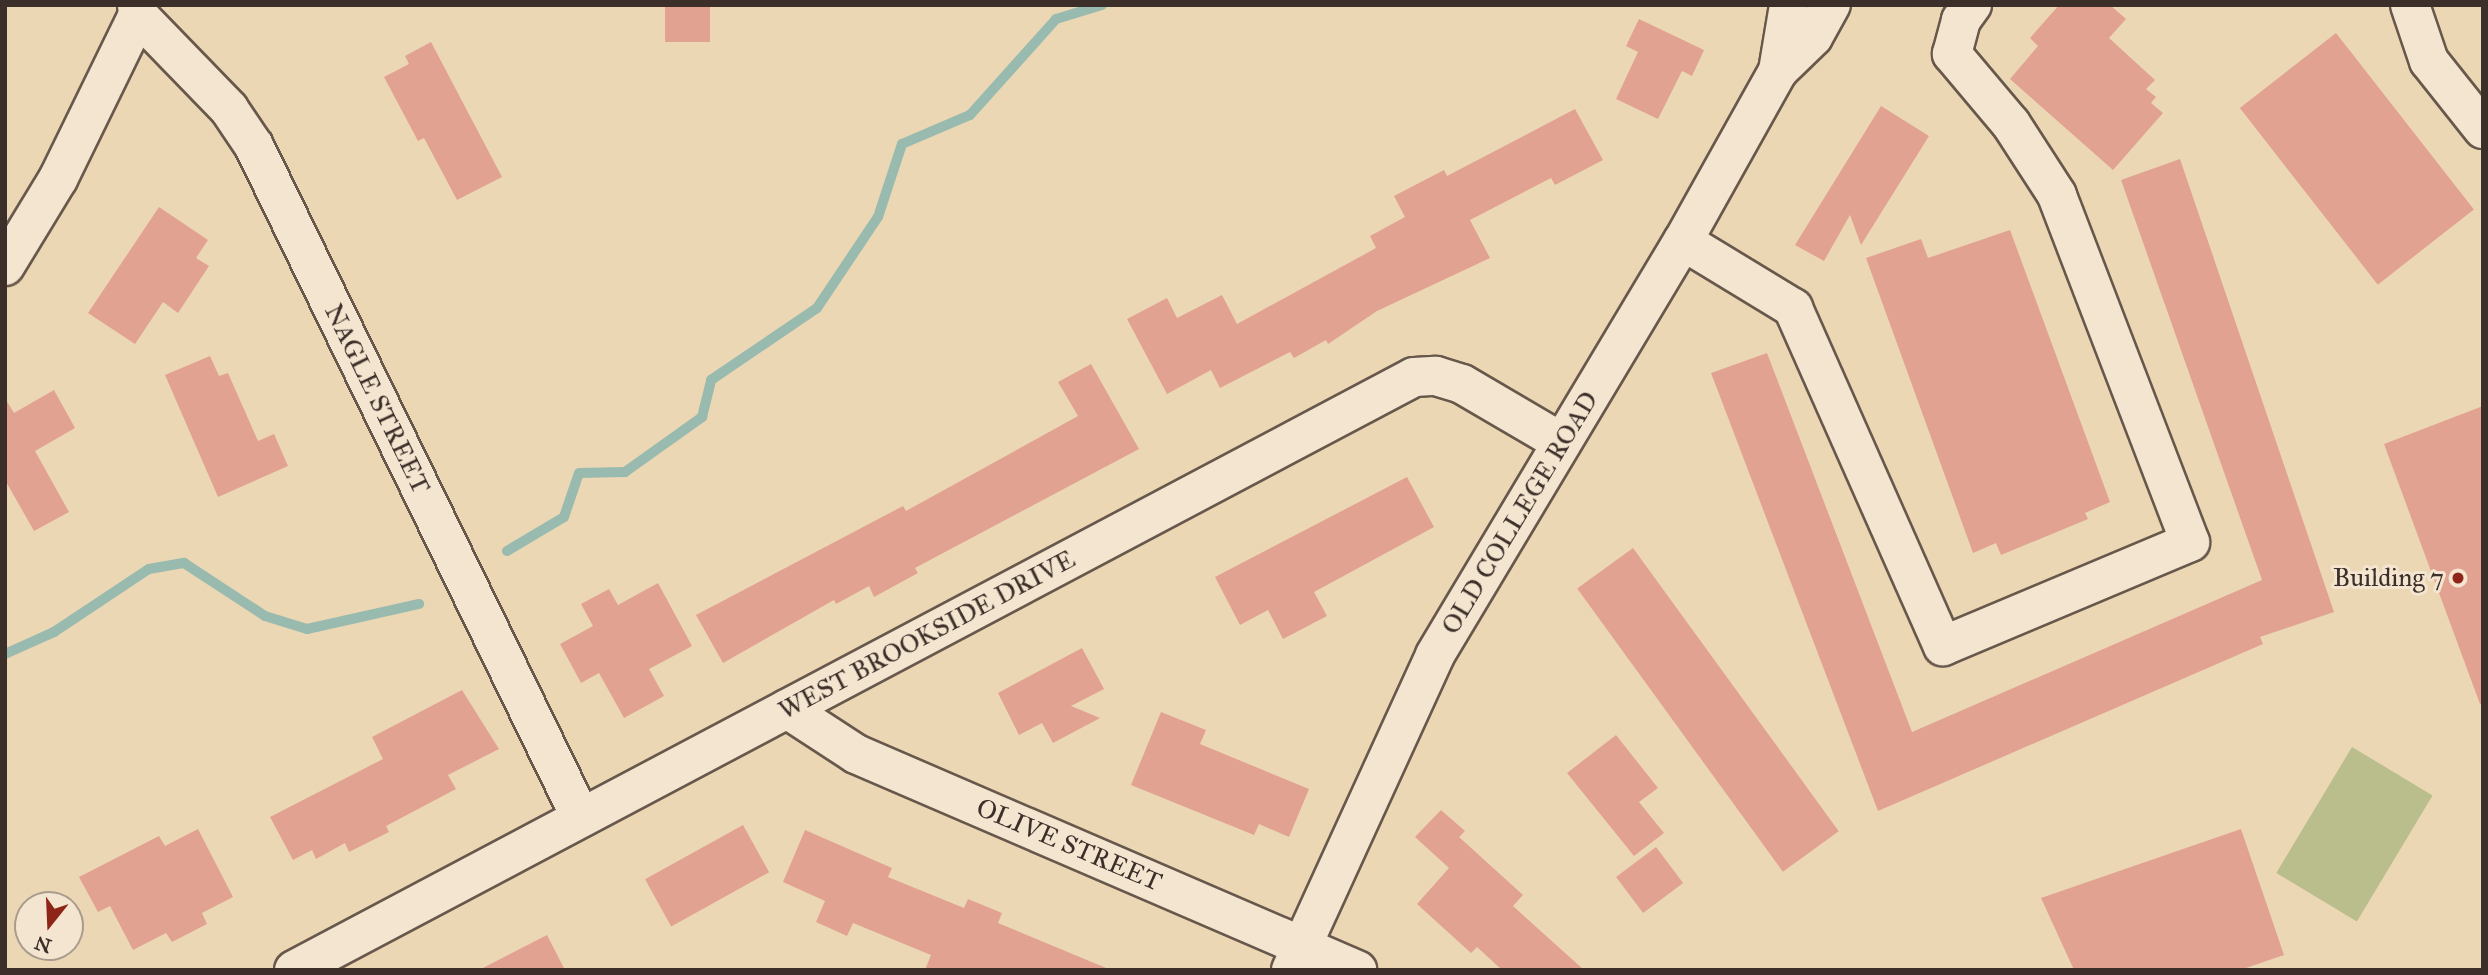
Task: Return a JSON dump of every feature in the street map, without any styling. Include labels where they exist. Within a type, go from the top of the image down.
[{"type":"street","name":"OLD COLLEGE ROAD","points":[[1778,71],[1789,5]]},
{"type":"street","name":"OLD COLLEGE ROAD","points":[[1296,956],[1435,655],[1683,241],[1778,71],[1813,37],[1831,5]]},
{"type":"street","points":[[2410,5],[2430,61],[2483,129]]},
{"type":"street","points":[[5,266],[58,179],[138,10]]},
{"type":"street","name":"NAGLE STREET","points":[[138,10],[229,108],[254,146],[581,818]]},
{"type":"street","points":[[1683,241],[1793,309],[1944,646],[2190,542],[2057,195],[2011,124],[1952,54],[1960,10]]},
{"type":"street","name":"WEST BROOKSIDE DRIVE","points":[[294,970],[1414,377],[1436,376],[1462,384],[1561,442]]},
{"type":"street","name":"OLIVE STREET","points":[[787,709],[856,754],[1296,956],[1357,970]]},
{"type":"green space","points":[[2352,747],[2433,795],[2357,921],[2276,873]]},
{"type":"building","points":[[665,5],[710,5],[710,42],[665,42]]},
{"type":"building","points":[[2059,5],[2110,5],[2126,19],[2109,38],[2155,80],[2146,89],[2156,97],[2151,103],[2163,113],[2113,170],[2010,79],[2038,46],[2030,38]]},
{"type":"building","points":[[1639,19],[1704,50],[1692,76],[1682,71],[1658,119],[1616,99],[1638,52],[1626,46]]},
{"type":"building","points":[[2336,33],[2474,210],[2378,285],[2240,108]]},
{"type":"building","points":[[431,42],[502,177],[457,200],[424,138],[418,141],[384,77],[409,64],[405,56]]},
{"type":"building","points":[[1881,106],[1929,136],[1861,245],[1850,215],[1824,261],[1795,245]]},
{"type":"building","points":[[1575,109],[1603,160],[1555,185],[1551,178],[1470,220],[1490,258],[1377,311],[1328,344],[1326,340],[1294,358],[1290,352],[1220,388],[1211,370],[1167,394],[1127,319],[1167,298],[1177,318],[1222,295],[1237,324],[1376,248],[1370,236],[1405,217],[1394,196],[1444,170],[1447,176]]},
{"type":"building","points":[[2180,159],[2334,612],[2260,637],[2263,644],[1878,811],[1711,373],[1767,353],[1912,732],[2262,580],[2121,180]]},
{"type":"building","points":[[159,207],[208,240],[196,258],[209,266],[178,313],[163,302],[135,344],[88,313]]},
{"type":"building","points":[[2010,230],[2110,502],[2085,513],[2088,519],[2001,555],[1996,543],[1973,553],[1866,258],[1921,239],[1928,258]]},
{"type":"building","points":[[210,356],[219,376],[228,373],[258,441],[274,434],[288,466],[218,497],[165,375]]},
{"type":"building","points":[[1091,364],[1139,449],[915,568],[918,573],[874,597],[869,586],[836,604],[834,600],[723,663],[696,615],[903,506],[906,511],[1078,416],[1058,382]]},
{"type":"building","points":[[54,390],[75,428],[35,451],[69,512],[34,531],[5,480],[5,398],[14,413]]},
{"type":"building","name":"Building 7","points":[[2483,406],[2483,703],[2480,704],[2384,444]]},
{"type":"building","points":[[1407,477],[1434,527],[1314,592],[1327,616],[1283,639],[1268,610],[1240,625],[1215,577]]},
{"type":"building","points":[[1633,548],[1839,831],[1783,872],[1577,589]]},
{"type":"building","points":[[658,583],[692,646],[649,669],[664,696],[624,718],[599,673],[581,683],[560,644],[593,626],[581,604],[609,589],[618,605]]},
{"type":"building","points":[[1082,648],[1104,689],[1071,706],[1100,718],[1053,743],[1042,723],[1019,735],[998,693]]},
{"type":"building","points":[[462,690],[499,749],[448,775],[456,789],[386,826],[389,832],[349,852],[345,843],[316,859],[312,850],[293,860],[270,817],[383,759],[372,737]]},
{"type":"building","points":[[1161,712],[1206,730],[1200,744],[1309,789],[1289,837],[1259,824],[1254,835],[1131,785]]},
{"type":"building","points":[[1616,735],[1658,788],[1639,802],[1664,833],[1634,856],[1567,773]]},
{"type":"building","points":[[1441,810],[1465,831],[1459,837],[1523,895],[1513,906],[1584,970],[1502,970],[1477,947],[1471,953],[1417,904],[1449,868],[1415,837]]},
{"type":"building","points":[[743,825],[769,872],[671,927],[645,879]]},
{"type":"building","points":[[198,829],[233,897],[202,913],[207,924],[172,942],[166,933],[133,950],[110,906],[98,912],[79,877],[159,836],[165,846]]},
{"type":"building","points":[[2241,829],[2284,955],[2240,970],[2074,970],[2041,898]]},
{"type":"building","points":[[805,830],[892,868],[888,877],[964,908],[968,899],[1002,913],[998,923],[1111,970],[925,970],[931,955],[853,923],[847,936],[816,922],[825,901],[783,882]]},
{"type":"building","points":[[1656,847],[1683,883],[1643,913],[1616,877]]},
{"type":"building","points":[[547,935],[565,970],[479,970]]},
{"type":"waterway","points":[[507,551],[564,517],[579,473],[625,472],[702,417],[711,380],[817,308],[878,217],[902,144],[970,115],[1056,19],[1102,5]]},
{"type":"waterway","points":[[5,654],[54,632],[149,569],[184,563],[265,616],[307,629],[419,604]]},
{"type":"place","name":"Building 7","points":[[2458,578]]}]
